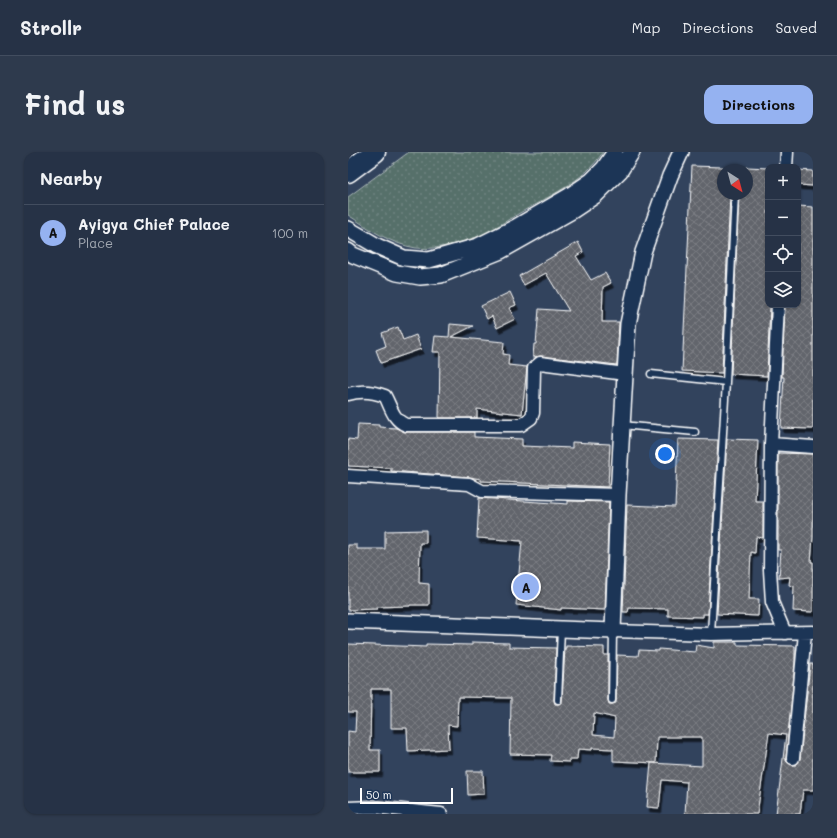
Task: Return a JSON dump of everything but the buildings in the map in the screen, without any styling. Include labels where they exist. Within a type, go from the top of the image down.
[{"type":"highway","points":[[348,172],[376,152]]},
{"type":"street","points":[[348,228],[377,246],[404,258],[429,260],[478,246],[516,227],[569,196],[591,181],[604,168],[615,152]]},
{"type":"street","points":[[348,251],[353,255],[397,273],[420,277],[441,275],[501,251],[572,211],[596,195],[620,171],[632,152]]},
{"type":"street","points":[[613,631],[618,495],[628,324],[644,252],[670,176],[681,152]]},
{"type":"street","points":[[786,164],[787,152]]},
{"type":"street","points":[[778,308],[771,444],[770,578],[772,602],[785,633]]},
{"type":"street","points":[[348,394],[357,391],[368,391],[385,396],[395,418],[406,425],[521,425],[531,418],[533,413],[534,368],[540,363],[625,374]]},
{"type":"street","points":[[771,444],[813,447]]},
{"type":"street","points":[[348,476],[469,484],[480,491],[618,495]]},
{"type":"street","points":[[348,621],[711,634],[809,633],[793,758]]},
{"type":"street","points":[[348,808],[373,808],[441,814]]},
{"type":"lane","points":[[711,634],[726,382],[735,200]]},
{"type":"lane","points":[[651,374],[726,382]]},
{"type":"lane","points":[[622,425],[695,432]]},
{"type":"lane","points":[[558,700],[561,629]]},
{"type":"lane","points":[[612,700],[613,631]]},
{"type":"green space","points":[[409,152],[603,152],[586,172],[564,188],[488,232],[469,240],[443,247],[416,248],[398,243],[372,231],[348,215],[348,197]]},
{"type":"place","name":"Ayigya Chief Palace","points":[[526,587]]}]
